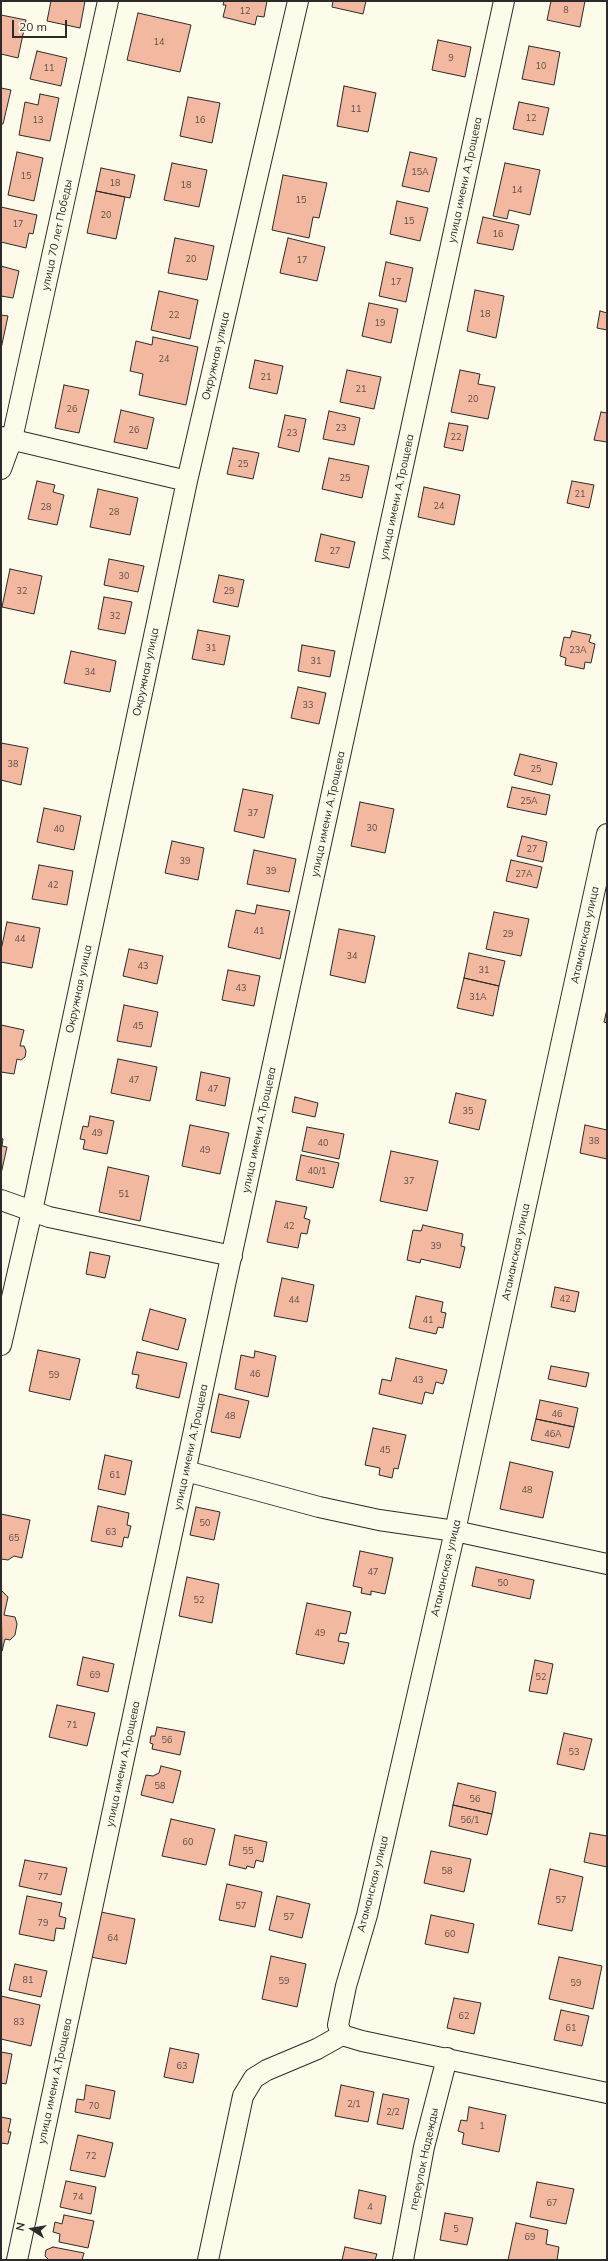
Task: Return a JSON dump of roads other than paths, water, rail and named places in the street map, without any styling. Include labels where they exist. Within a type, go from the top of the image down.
[{"type":"street","name":"улица 70 лет Победы","points":[[1,468],[6,438],[108,1]]},
{"type":"street","name":"Окружная улица","points":[[1,1345],[32,1211],[187,481],[298,1]]},
{"type":"street","name":"улица имени А.Трощева","points":[[17,2260],[232,1256],[504,1]]},
{"type":"street","points":[[6,438],[187,481]]},
{"type":"street","name":"Атаманская улица","points":[[342,2035],[338,2025],[340,2011],[367,1916],[455,1531],[607,834]]},
{"type":"street","points":[[1,1200],[49,1217],[232,1256]]},
{"type":"street","points":[[186,1471],[319,1507],[379,1520],[455,1531],[607,1564]]},
{"type":"street","points":[[208,2260],[243,2096],[254,2078],[267,2070],[317,2050],[342,2035],[607,2093]]},
{"type":"street","name":"переулок Надежды","points":[[402,2260],[424,2147],[447,2058]]}]
